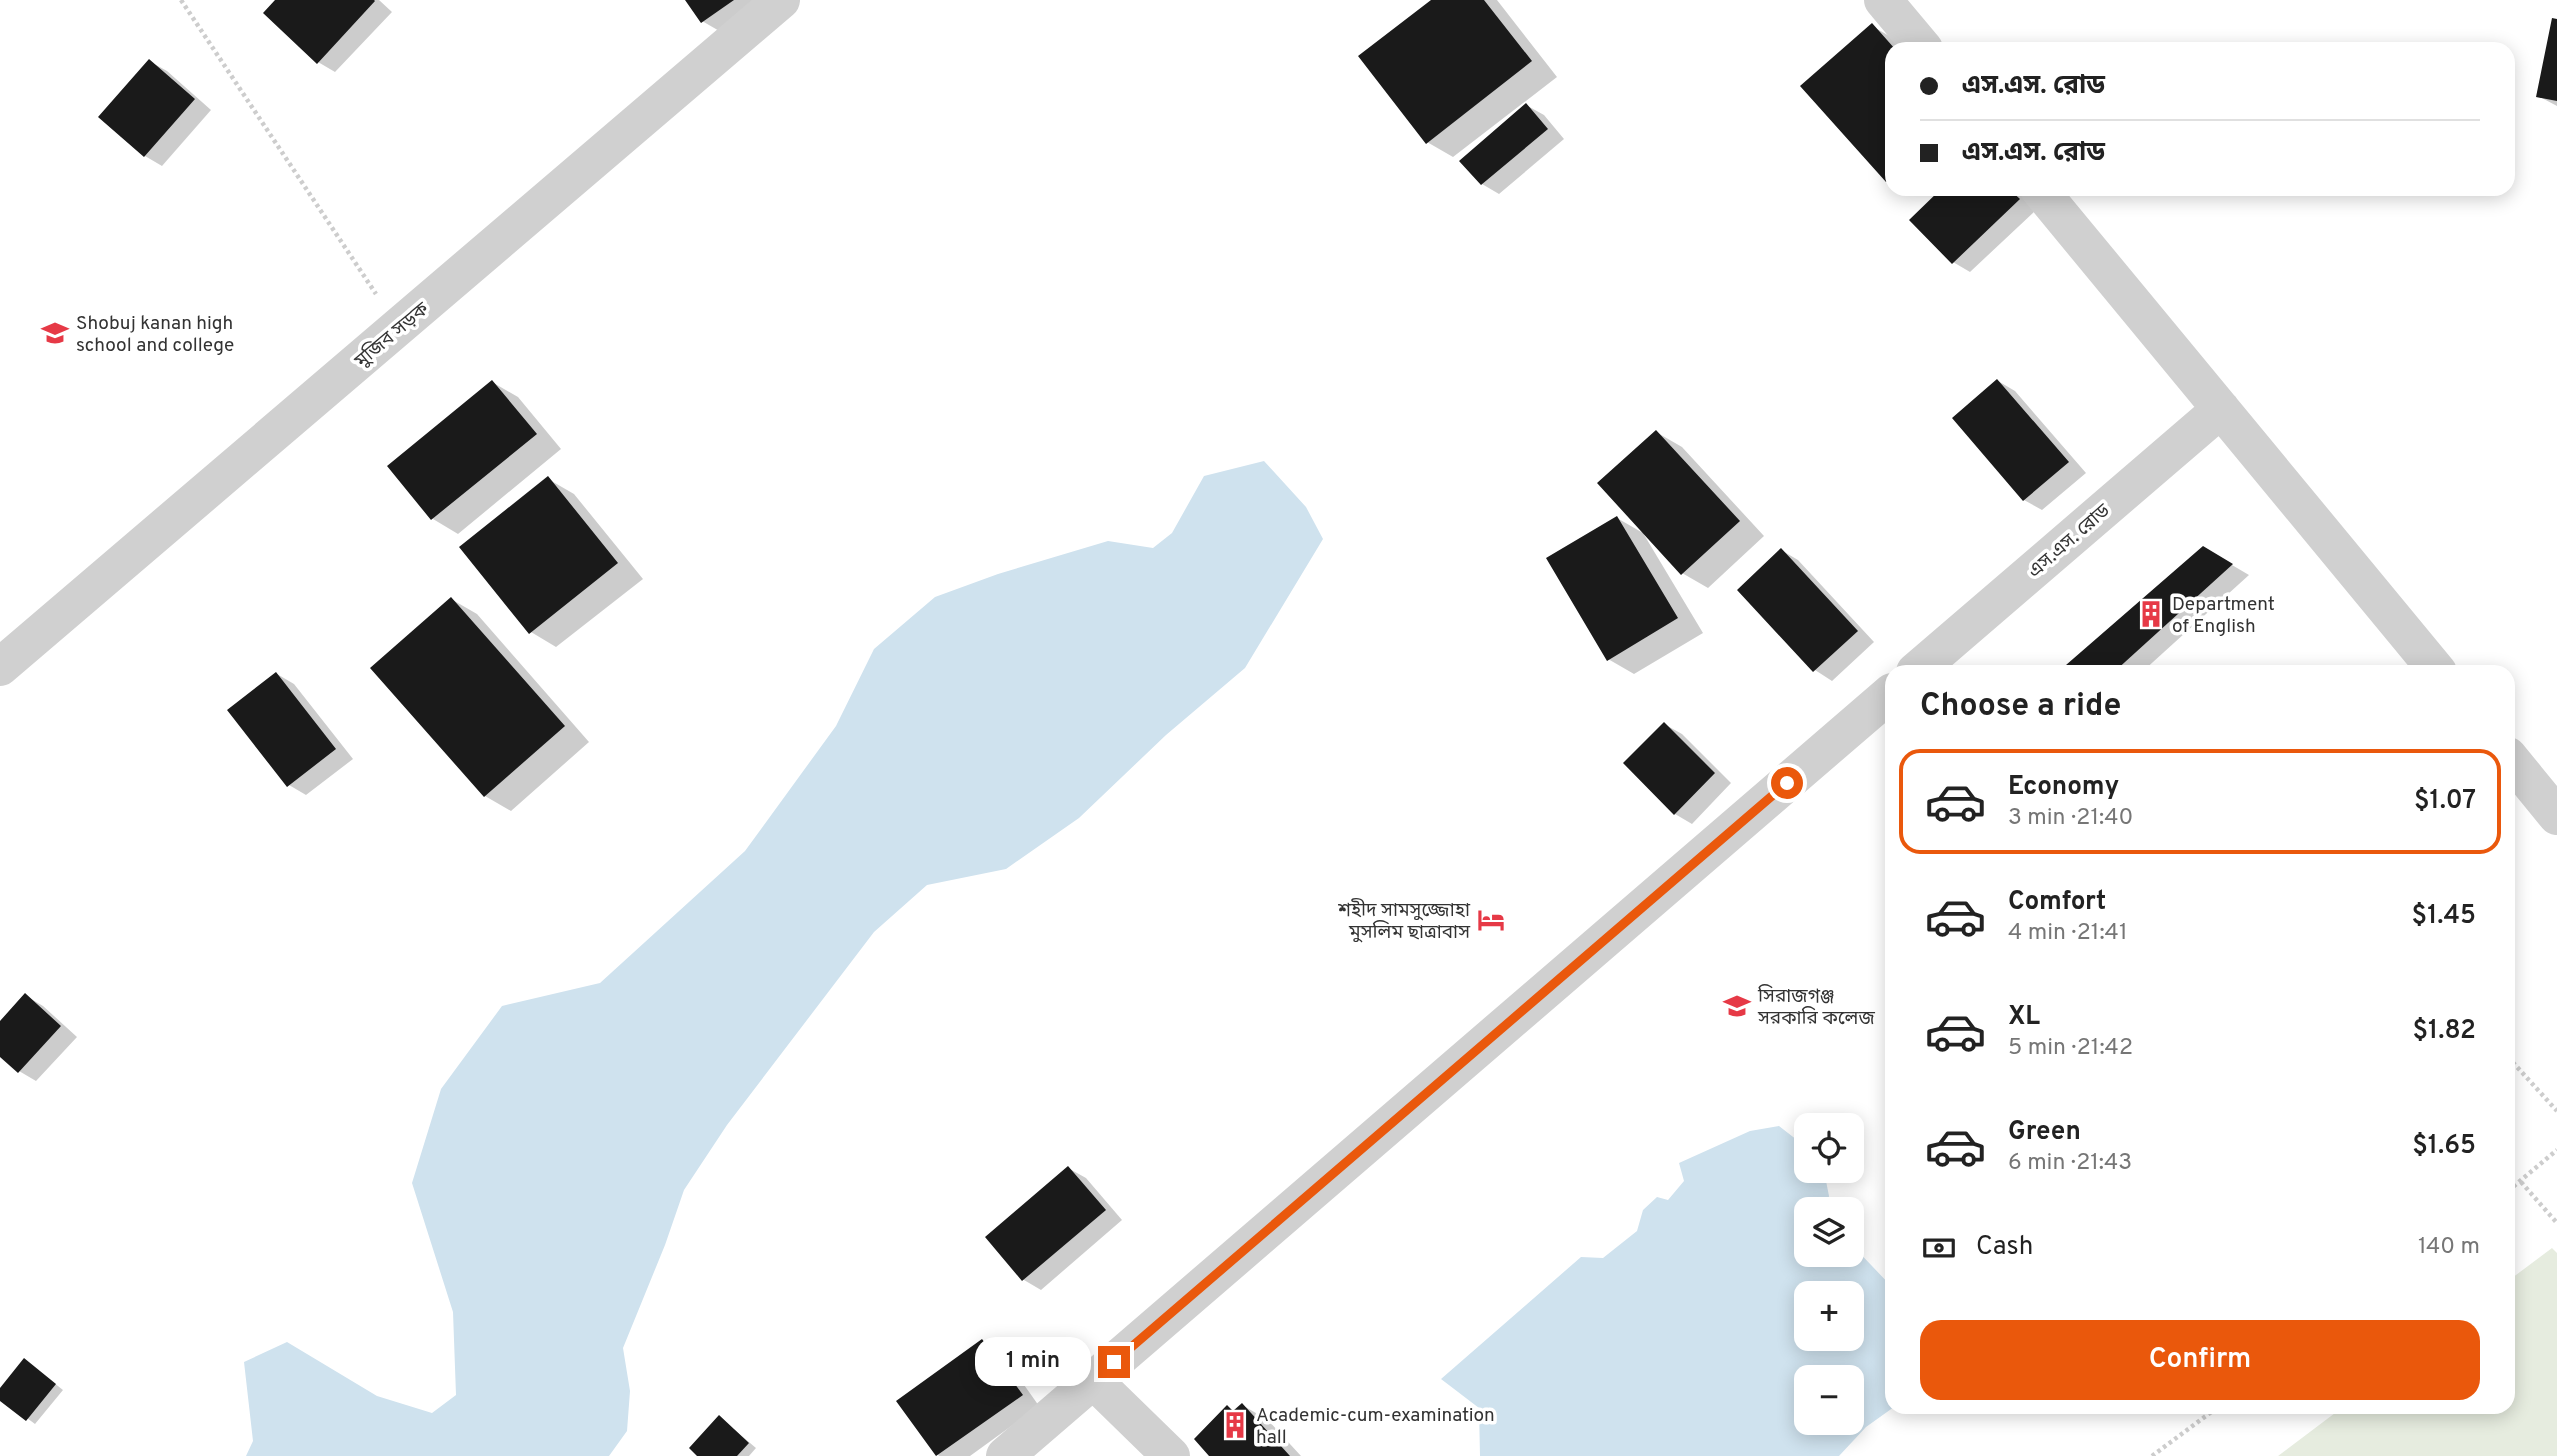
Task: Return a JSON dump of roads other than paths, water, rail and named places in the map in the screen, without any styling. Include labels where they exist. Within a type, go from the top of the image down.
[{"type":"street","name":"মুজিব সড়ক","points":[[0,667],[781,0]]},
{"type":"street","points":[[1884,0],[1918,42]]},
{"type":"street","points":[[2045,196],[2432,665]]},
{"type":"street","name":"এস.এস. রোড","points":[[1923,665],[2221,409]]},
{"type":"street","points":[[1005,1456],[1885,698]]},
{"type":"street","points":[[2515,765],[2557,816]]},
{"type":"street","points":[[1093,1380],[1171,1456]]},
{"type":"water","points":[[1264,461],[1306,507],[1323,539],[1245,668],[1166,735],[1079,818],[1006,869],[927,885],[874,932],[727,1125],[684,1190],[623,1348],[630,1391],[627,1431],[609,1456],[246,1456],[253,1441],[244,1362],[287,1342],[377,1396],[432,1413],[456,1395],[453,1312],[412,1183],[441,1089],[502,1006],[600,983],[745,851],[836,726],[874,649],[935,597],[998,574],[1108,541],[1153,548],[1172,533],[1204,476]]},
{"type":"water","points":[[1779,1126],[1794,1138],[1794,1183],[1826,1183],[1829,1196],[1794,1197],[1794,1267],[1864,1267],[1864,1258],[1885,1280],[1885,1413],[1864,1429],[1864,1365],[1794,1365],[1794,1435],[1859,1435],[1839,1456],[1480,1456],[1479,1408],[1441,1379],[1581,1257],[1603,1258],[1637,1231],[1643,1210],[1657,1197],[1668,1200],[1684,1181],[1679,1163],[1750,1131]]},
{"type":"place","name":"Shobuj kanan high school and college","points":[[55,333]]},
{"type":"place","name":"Department of English","points":[[2151,614]]},
{"type":"place","name":"শহীদ সামসুজ্জোহা মুসলিম ছাত্রাবাস","points":[[1491,920]]},
{"type":"place","name":"সিরাজগঞ্জ সরকারি কলেজ","points":[[1737,1006]]},
{"type":"place","name":"Academic-cum-examination hall","points":[[1235,1425]]}]
